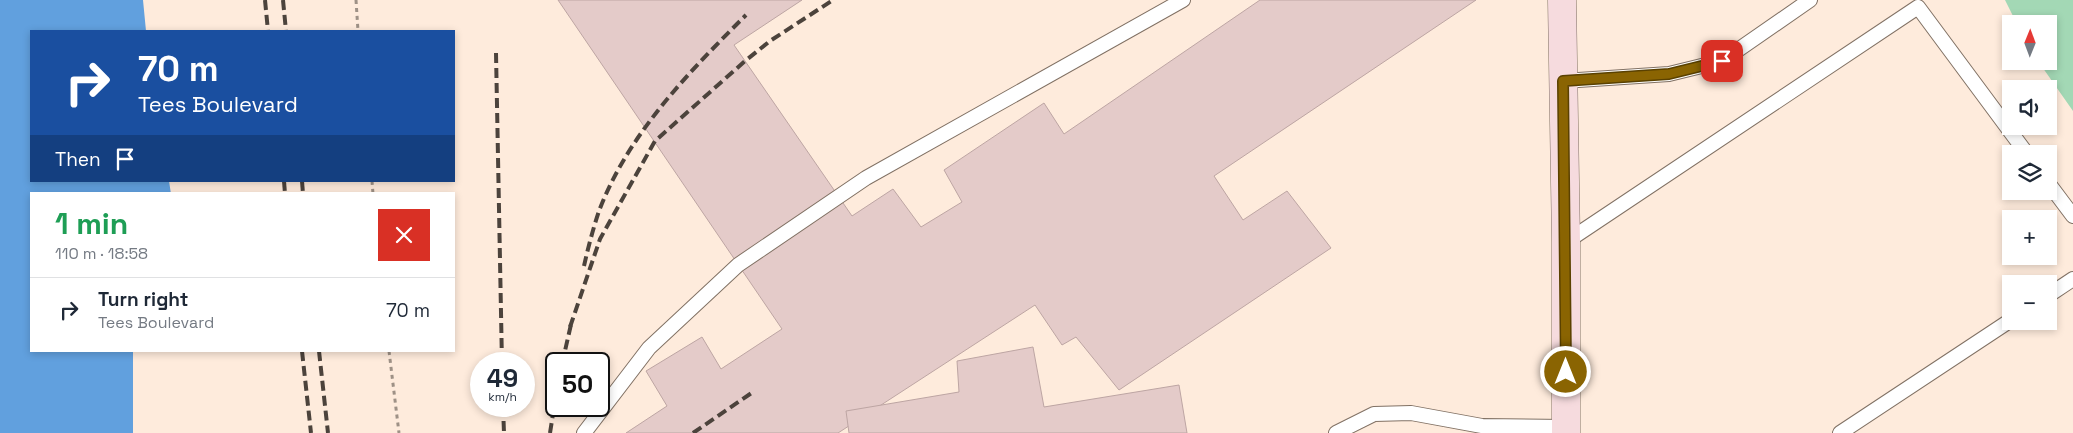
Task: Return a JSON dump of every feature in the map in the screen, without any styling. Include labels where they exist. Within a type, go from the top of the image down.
[{"type":"main road","points":[[1562,0],[1566,242],[1566,430]]},
{"type":"lane","points":[[584,433],[649,348],[738,265],[866,178],[1183,0]]},
{"type":"lane","points":[[1563,81],[1669,74],[1722,61],[1810,0]]},
{"type":"lane","points":[[1566,242],[1918,7],[2020,145]]},
{"type":"lane","points":[[2057,195],[2073,216]]},
{"type":"lane","points":[[2057,290],[2073,279]]},
{"type":"lane","points":[[1840,433],[2002,326]]},
{"type":"lane","points":[[1336,433],[1374,414],[1411,413],[1482,426],[1566,430]]},
{"type":"path","points":[[356,0],[358,30]]},
{"type":"path","points":[[390,352],[399,433]]},
{"type":"green space","points":[[2005,0],[2073,0],[2073,111],[2057,88],[2057,80],[2051,80],[2044,70],[2058,70],[2058,15],[2012,15]]},
{"type":"water","points":[[0,0],[143,0],[146,30],[30,30],[30,182],[169,182],[171,192],[30,192],[30,352],[133,352],[133,433],[0,433]]},
{"type":"building","points":[[558,0],[802,0],[734,45],[852,216],[893,189],[921,227],[962,202],[944,170],[1044,103],[1064,134],[1260,0],[1476,0],[1214,176],[1243,220],[1287,191],[1331,248],[1119,390],[1076,337],[1062,345],[1035,305],[838,433],[626,433],[667,406],[646,371],[702,337],[721,369],[782,329]]},
{"type":"building","points":[[1033,347],[1044,407],[1179,385],[1187,433],[849,433],[846,411],[959,392],[957,361]]},
{"type":"railway","points":[[265,0],[268,30]]},
{"type":"railway","points":[[283,0],[286,30]]},
{"type":"railway","points":[[570,327],[600,239],[655,141],[770,41],[833,0]]},
{"type":"railway","points":[[584,266],[599,211],[611,183],[626,156],[643,130],[682,82],[746,15]]},
{"type":"railway","points":[[496,53],[502,352]]},
{"type":"railway","points":[[284,182],[285,192]]},
{"type":"railway","points":[[302,182],[303,192]]},
{"type":"railway","points":[[565,352],[572,320]]},
{"type":"railway","points":[[302,352],[311,433]]},
{"type":"railway","points":[[319,352],[328,433]]},
{"type":"railway","points":[[693,433],[753,392]]},
{"type":"railway","points":[[503,417],[504,433]]},
{"type":"railway","points":[[550,433],[553,417]]},
{"type":"route","points":[[1566,372],[1563,81],[1669,74],[1722,61]]}]
